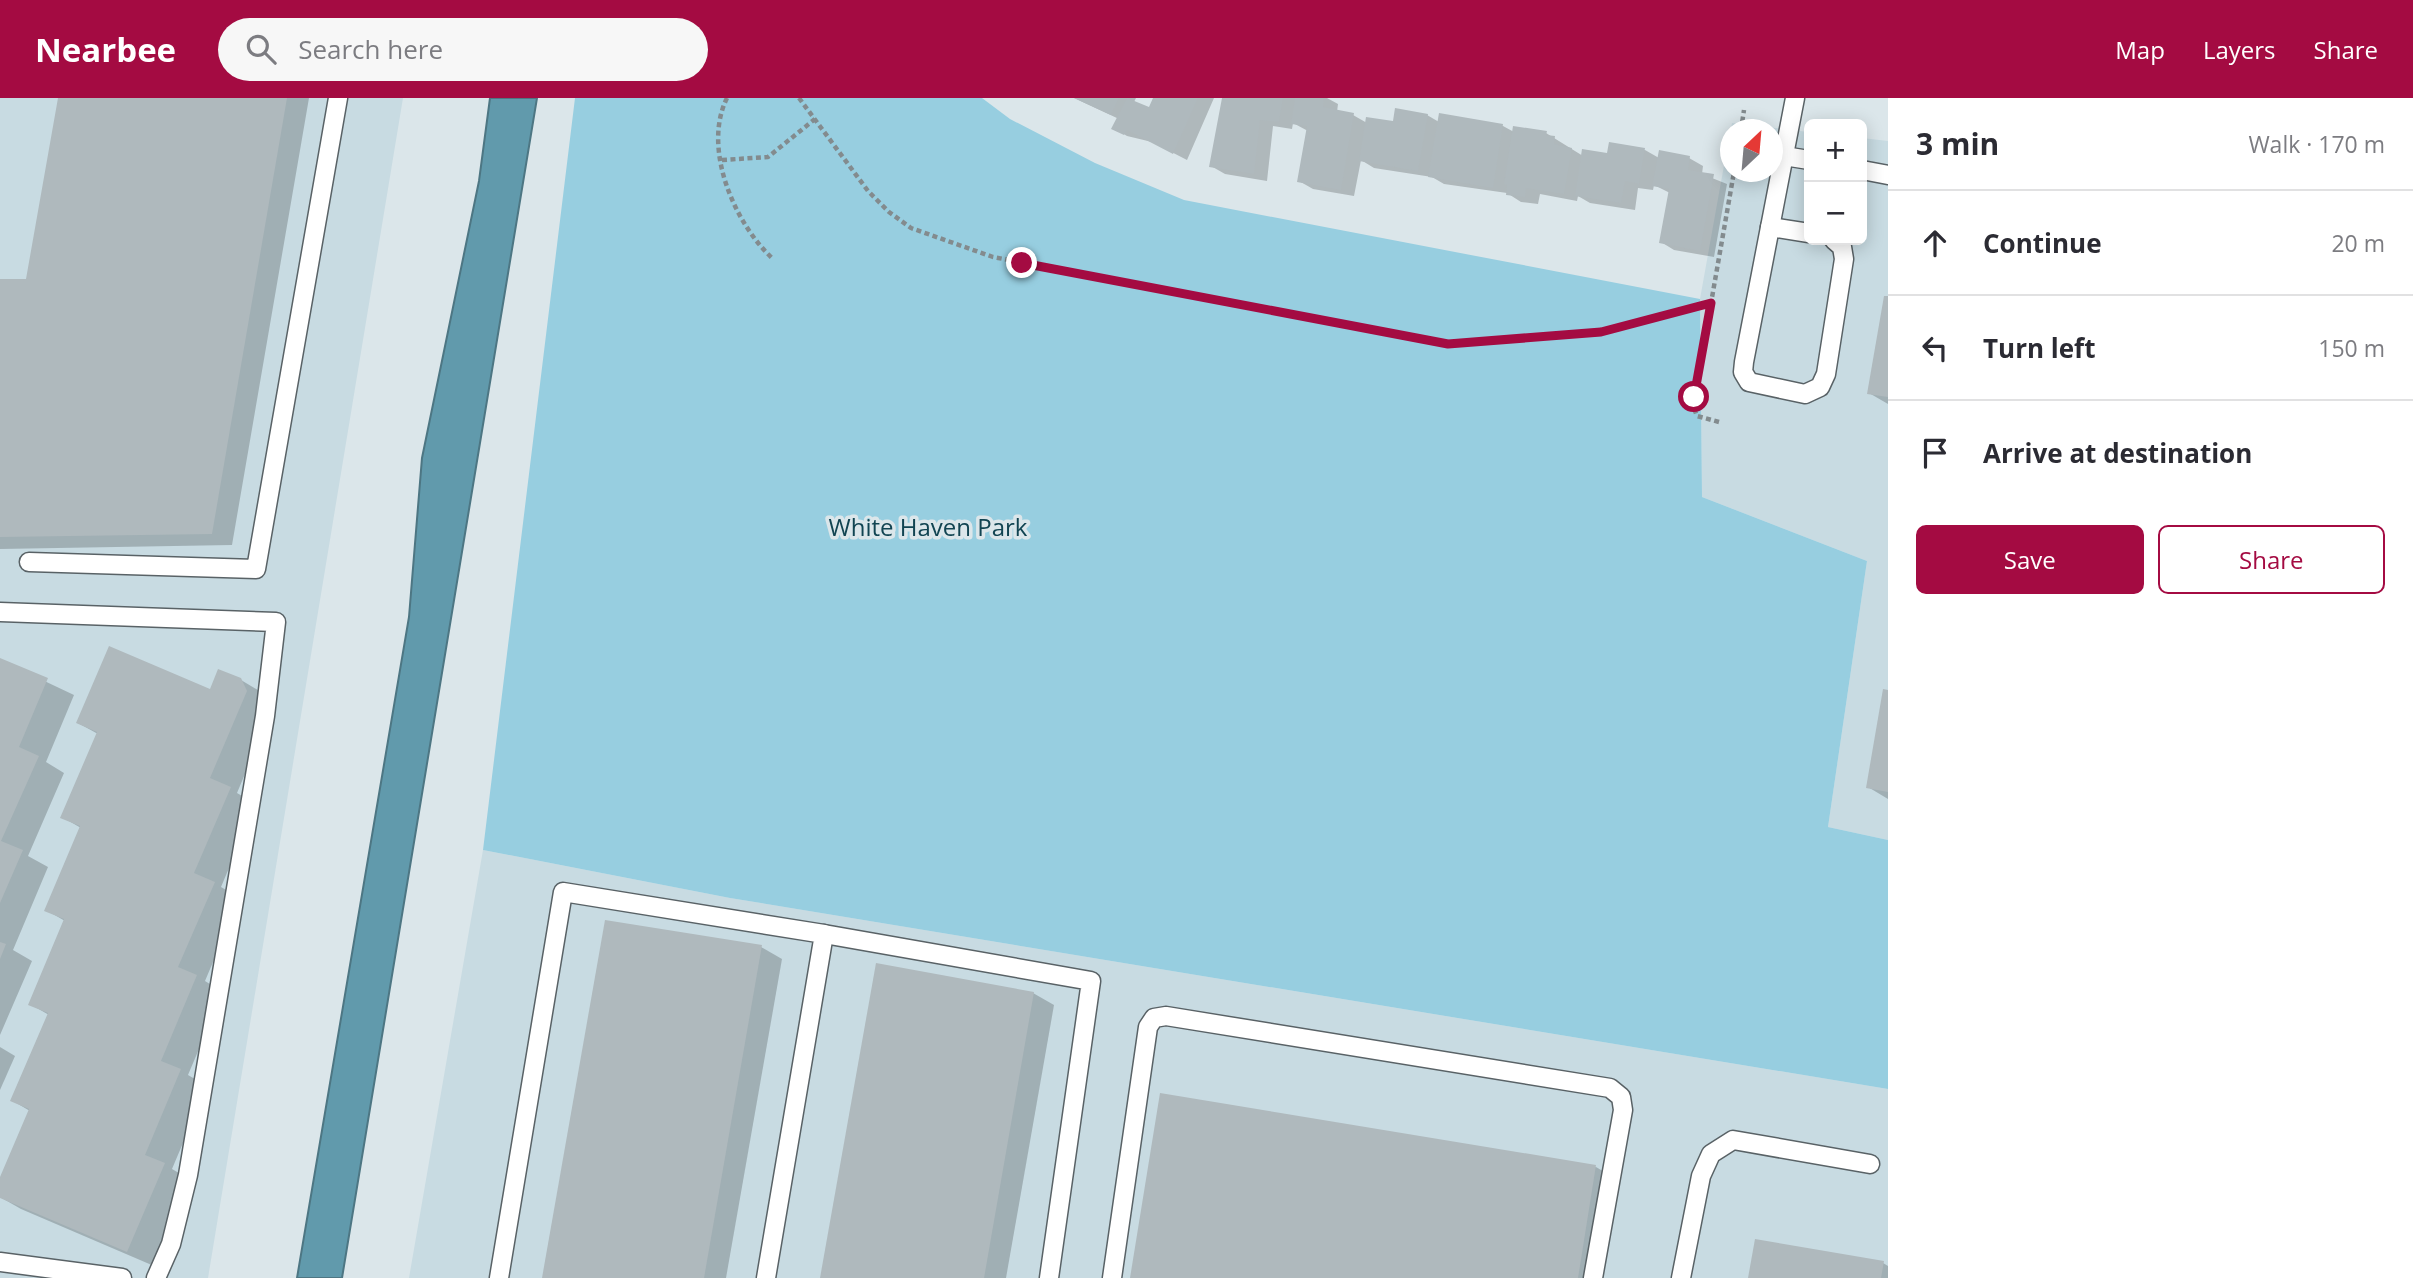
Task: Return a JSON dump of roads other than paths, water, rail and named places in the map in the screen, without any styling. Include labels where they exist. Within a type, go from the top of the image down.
[{"type":"lane","points":[[29,562],[256,569],[338,98]]},
{"type":"lane","points":[[1795,98],[1744,362],[1746,379],[1759,386],[1805,394],[1815,392],[1824,382],[1844,259],[1840,245]]},
{"type":"lane","points":[[1784,156],[1804,159]]},
{"type":"lane","points":[[1867,171],[1888,175]]},
{"type":"lane","points":[[1770,227],[1804,232]]},
{"type":"lane","points":[[0,612],[276,622],[265,716],[188,1175],[171,1244],[156,1278]]},
{"type":"lane","points":[[499,1278],[563,892],[1091,981],[1049,1278]]},
{"type":"lane","points":[[765,1278],[824,934]]},
{"type":"lane","points":[[1112,1278],[1148,1027],[1154,1018],[1166,1016],[1610,1088],[1621,1097],[1623,1111],[1593,1278]]},
{"type":"lane","points":[[1681,1278],[1701,1176],[1711,1154],[1733,1140],[1870,1164]]},
{"type":"lane","points":[[0,1262],[122,1278]]},
{"type":"park label","name":"White Haven Park","points":[[928,526]]}]
